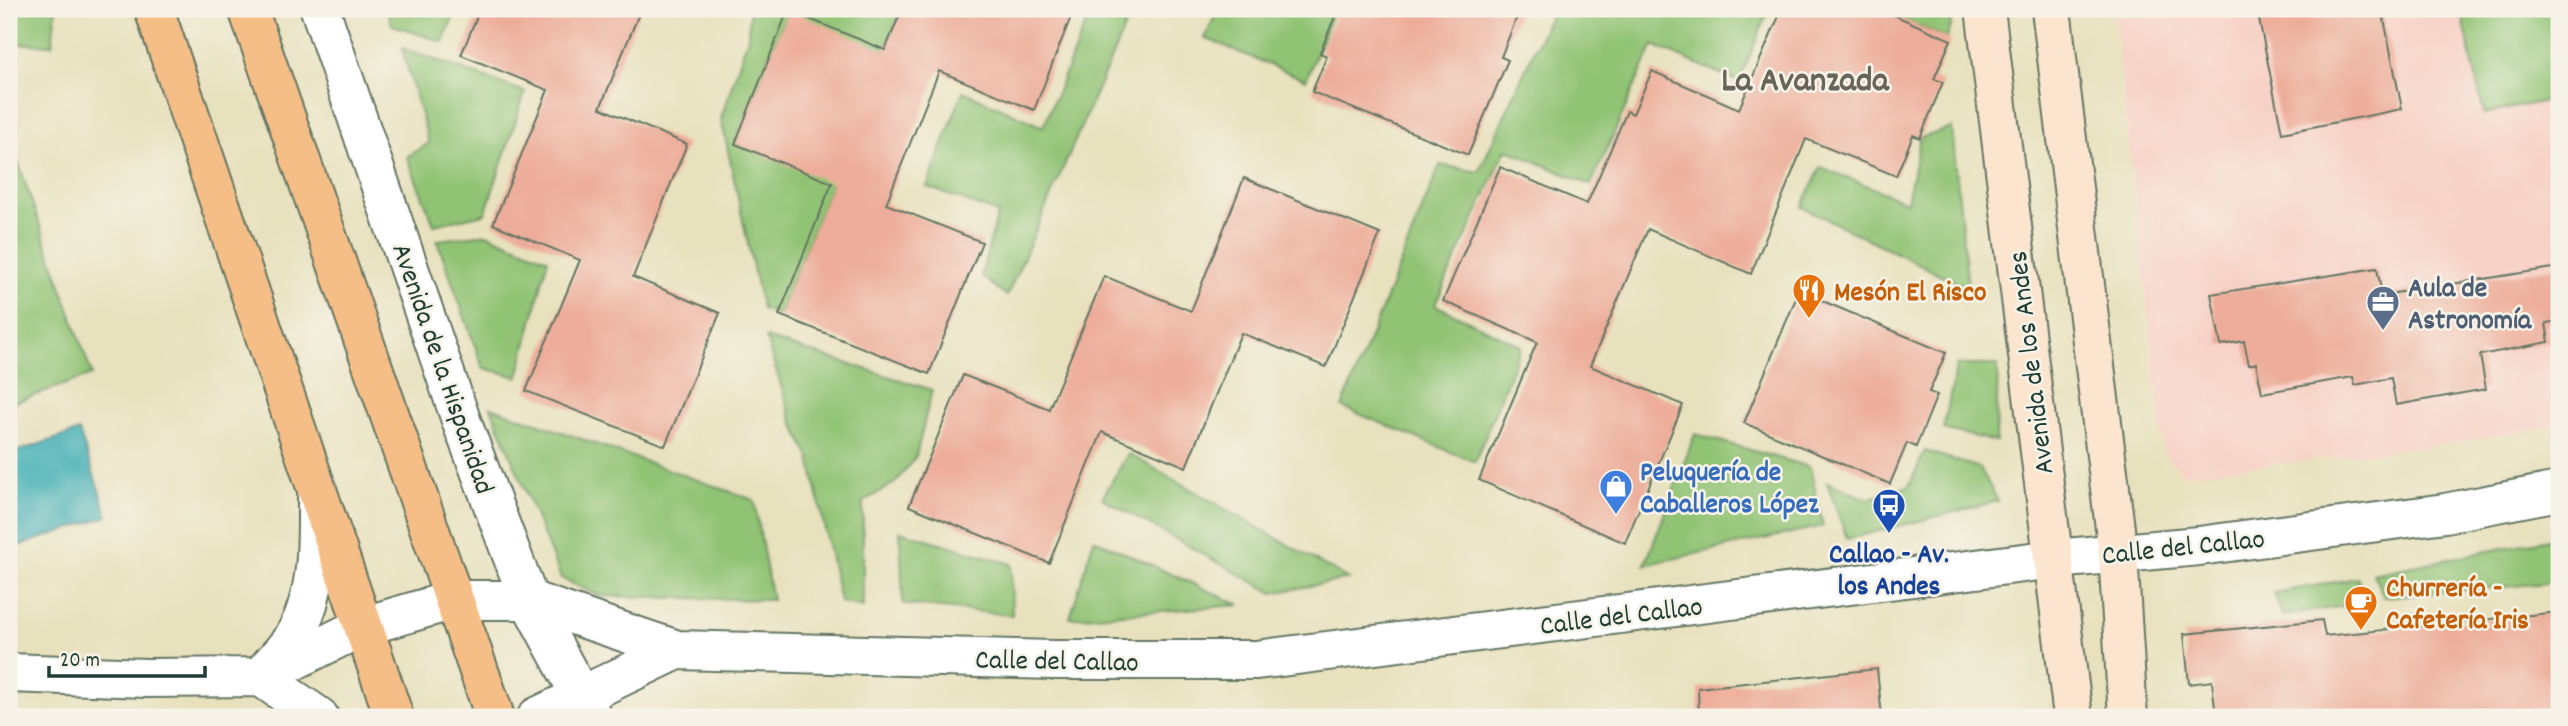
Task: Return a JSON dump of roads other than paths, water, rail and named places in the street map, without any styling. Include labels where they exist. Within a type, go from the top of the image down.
[{"type":"main road","points":[[154,9],[394,717]]},
{"type":"main road","points":[[247,9],[495,717]]},
{"type":"main road","name":"Avenida de los Andes","points":[[1985,9],[2073,717]]},
{"type":"main road","points":[[2051,9],[2118,553],[2128,717]]},
{"type":"street","name":"Avenida de la Hispanidad","points":[[320,9],[462,423],[529,600],[587,708]]},
{"type":"street","name":"Calle del Callao","points":[[9,673],[146,678],[261,677],[361,626],[453,600],[529,600],[677,650],[1063,660],[1256,660],[2055,559],[2431,515],[2559,491]]},
{"type":"street","points":[[317,495],[317,569],[297,632],[261,677],[318,717]]},
{"type":"street","name":"Calle del Callao","points":[[537,717],[587,708],[677,650]]},
{"type":"water","points":[[79,431],[108,516],[9,549],[9,454]]},
{"type":"place","name":"Mesón El Risco","points":[[1809,320]]},
{"type":"place","name":"Aula de Astronomía","points":[[2383,332]]},
{"type":"place","name":"Peluquería de Caballeros López","points":[[1616,516]]},
{"type":"place","name":"Callao - Av. los Andes","points":[[1889,535]]},
{"type":"place","name":"Churrería - Cafetería Iris","points":[[2361,632]]},
{"type":"district","name":"La Avanzada","points":[[1805,78]]}]
